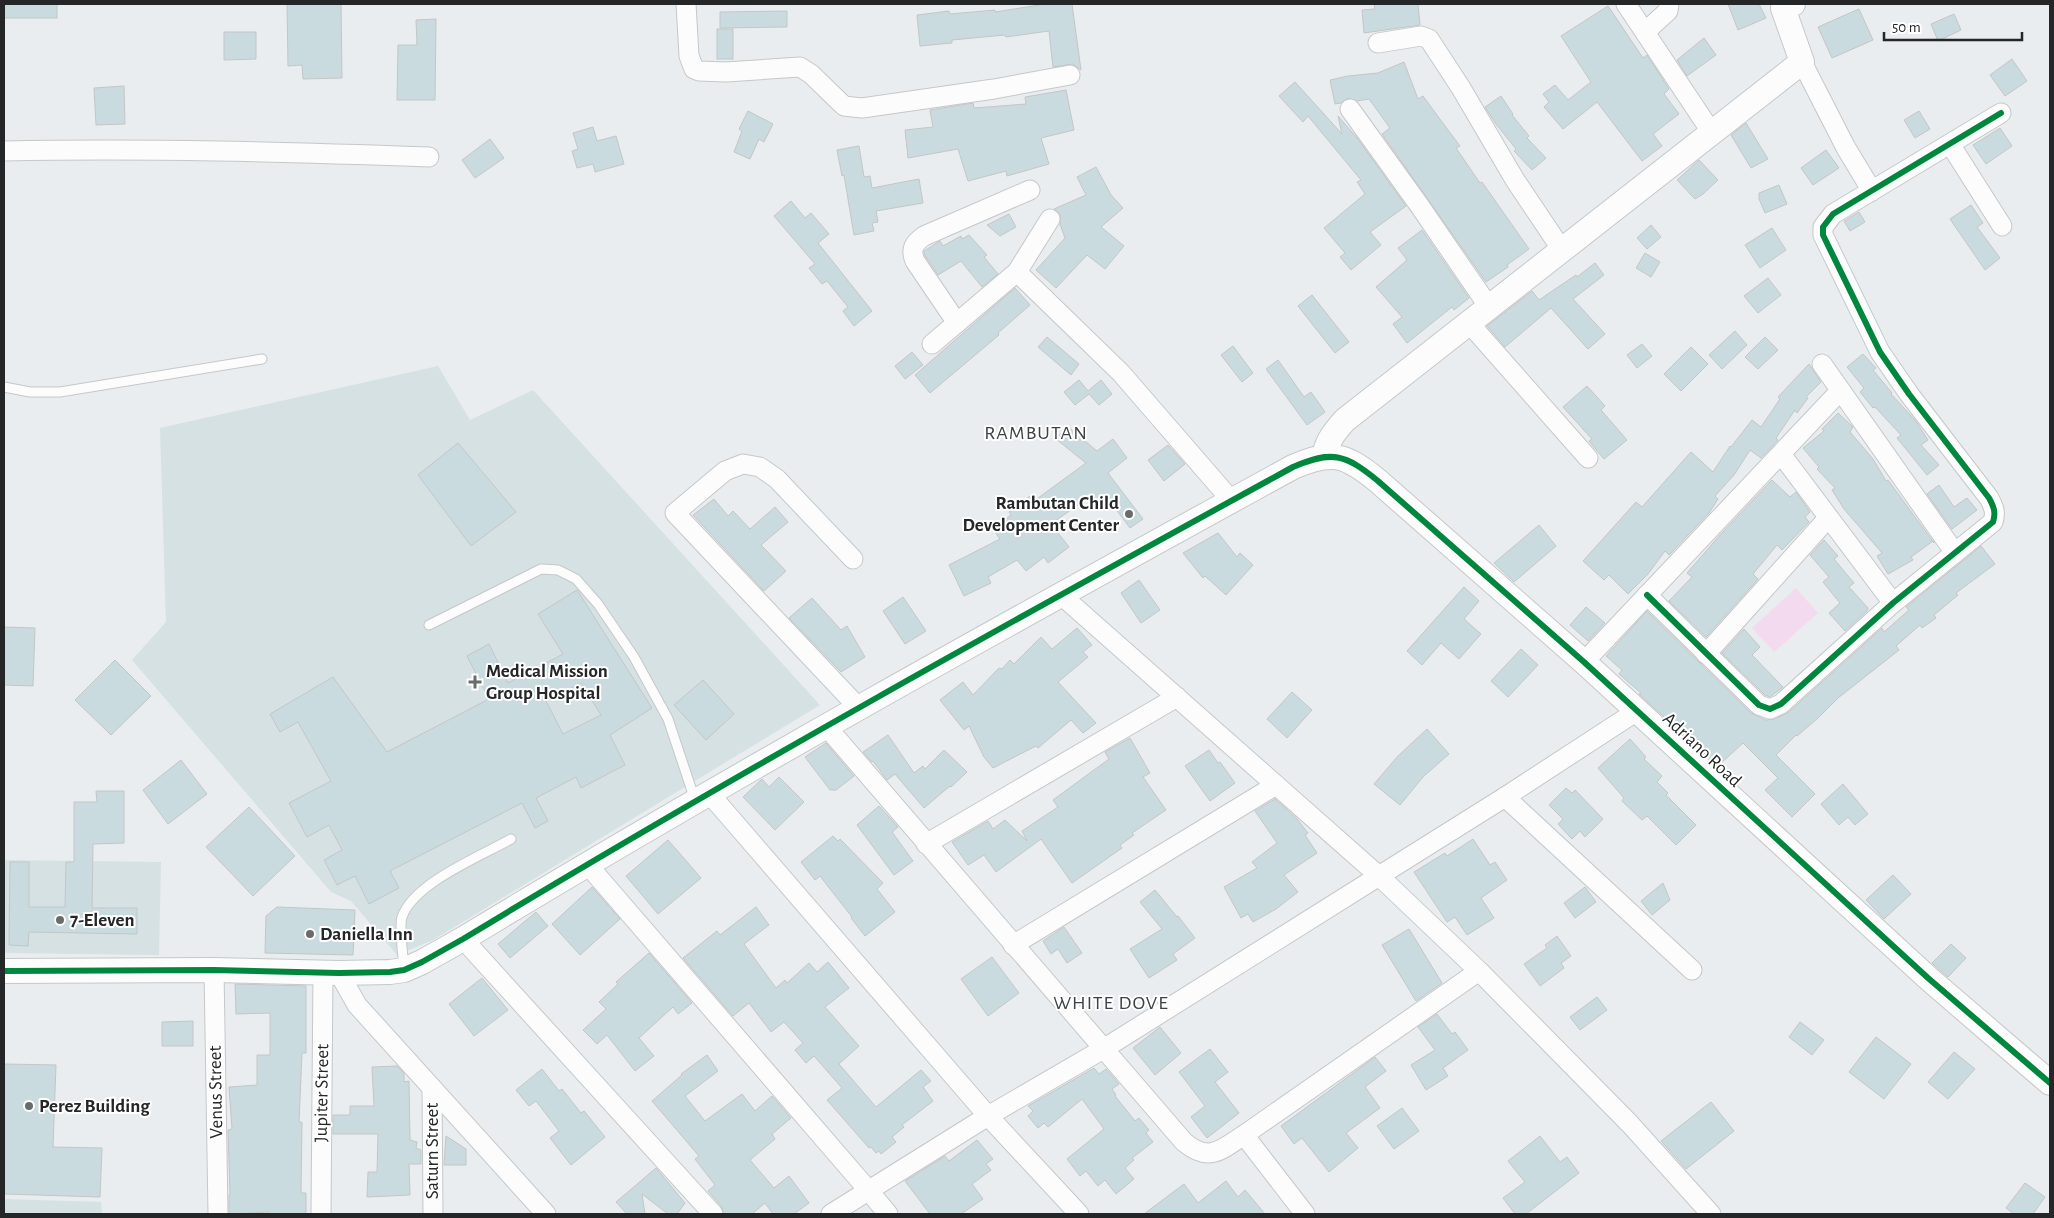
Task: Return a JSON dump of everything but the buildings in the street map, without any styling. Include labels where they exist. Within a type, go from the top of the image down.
[{"type":"street","points":[[686,4],[688,56],[694,69],[699,71],[726,72],[772,68],[800,68],[811,74],[844,106],[862,108],[896,104],[1070,75]]},
{"type":"street","points":[[1626,4],[1712,133]]},
{"type":"street","points":[[1645,32],[1668,11],[1669,4]]},
{"type":"street","points":[[1786,5],[1802,62],[1842,140],[1872,191]]},
{"type":"street","points":[[1378,43],[1421,36],[1433,43],[1515,180],[1562,250]]},
{"type":"street","points":[[4,971],[214,970],[390,972],[404,970],[422,962],[702,796],[858,707],[1292,467],[1324,456],[1334,432],[1345,420],[1802,62]]},
{"type":"street","points":[[1350,109],[1489,307]]},
{"type":"street","points":[[1647,596],[1759,705],[1764,709],[1775,708],[1893,603],[1992,522],[1995,516],[1994,506],[1885,358],[1823,235],[1823,227],[1833,214],[2001,112]]},
{"type":"street","points":[[1950,144],[2002,226]]},
{"type":"street","points":[[4,150],[255,151],[429,157]]},
{"type":"street","points":[[957,323],[915,261],[912,253],[913,246],[924,236],[1030,190]]},
{"type":"street","points":[[932,344],[1017,272],[1050,219]]},
{"type":"street","points":[[1017,272],[1121,373],[1231,500]]},
{"type":"street","points":[[1468,323],[1588,458]]},
{"type":"street","points":[[1822,364],[1955,553]]},
{"type":"street","points":[[1584,662],[1840,391]]},
{"type":"street","points":[[1781,454],[1893,603]]},
{"type":"street","name":"Adriano Road","points":[[1324,456],[1346,460],[1364,470],[1584,662],[1928,978],[2050,1083]]},
{"type":"street","points":[[853,559],[777,478],[760,467],[743,464],[725,471],[675,514],[858,707]]},
{"type":"street","points":[[1706,654],[1828,518]]},
{"type":"street","points":[[1061,595],[1379,876],[1480,971],[1630,1124],[1711,1214]]},
{"type":"street","points":[[926,844],[1177,697]]},
{"type":"street","points":[[831,1214],[988,1116],[1105,1048],[1506,797],[1637,710]]},
{"type":"street","points":[[826,726],[1184,1142],[1197,1152],[1207,1154],[1219,1151],[1480,971]]},
{"type":"street","points":[[1013,945],[1276,785]]},
{"type":"street","points":[[702,796],[988,1116],[1079,1214]]},
{"type":"street","points":[[1506,797],[1692,970]]},
{"type":"street","points":[[587,864],[888,1214]]},
{"type":"street","points":[[463,939],[713,1214]]},
{"type":"street","name":"Venus Street","points":[[214,970],[218,1214]]},
{"type":"street","points":[[331,972],[356,1005],[546,1214]]},
{"type":"street","name":"Jupiter Street","points":[[320,1214],[331,972]]},
{"type":"street","name":"Saturn Street","points":[[432,1088],[433,1214]]},
{"type":"street","points":[[1244,1135],[1305,1214]]},
{"type":"lane","points":[[4,387],[30,392],[60,392],[262,359]]},
{"type":"lane","points":[[428,625],[541,569],[558,570],[576,579],[598,604],[634,657],[668,719],[702,796]]},
{"type":"lane","points":[[404,970],[401,919],[412,898],[434,881],[510,839]]},
{"type":"shaded area","name":"Medical Mission Group Hospital","points":[[438,366],[470,420],[533,390],[820,705],[433,940],[397,955],[351,901],[331,892],[132,660],[166,622],[160,428]]},
{"type":"shaded area","points":[[1796,588],[1818,613],[1774,652],[1752,628]]},
{"type":"shaded area","points":[[4,860],[161,862],[159,955],[4,953]]},
{"type":"shaded area","points":[[4,1199],[101,1202],[102,1214],[4,1214]]},
{"type":"cycle path","points":[[1647,595],[1759,705],[1770,709],[1781,704],[1893,603],[1993,522],[1994,510],[1989,498],[1909,394],[1880,352],[1823,235],[1823,227],[1833,214],[2001,113]]},
{"type":"cycle path","points":[[4,971],[214,970],[339,973],[404,970],[463,939],[772,757],[1084,582],[1293,467],[1318,458],[1328,457],[1347,460],[1378,481],[1584,662],[1928,978],[2050,1083]]},
{"type":"place","name":"Rambutan Child Development Center","points":[[1129,514]]},
{"type":"place","name":"Medical Mission Group Hospital","points":[[475,682]]},
{"type":"place","name":"7-Eleven","points":[[60,920]]},
{"type":"place","name":"Daniella Inn","points":[[310,934]]},
{"type":"place","name":"Perez Building","points":[[29,1106]]},
{"type":"district","name":"RAMBUTAN","points":[[1036,433]]},
{"type":"district","name":"WHITE DOVE","points":[[1111,1003]]}]
